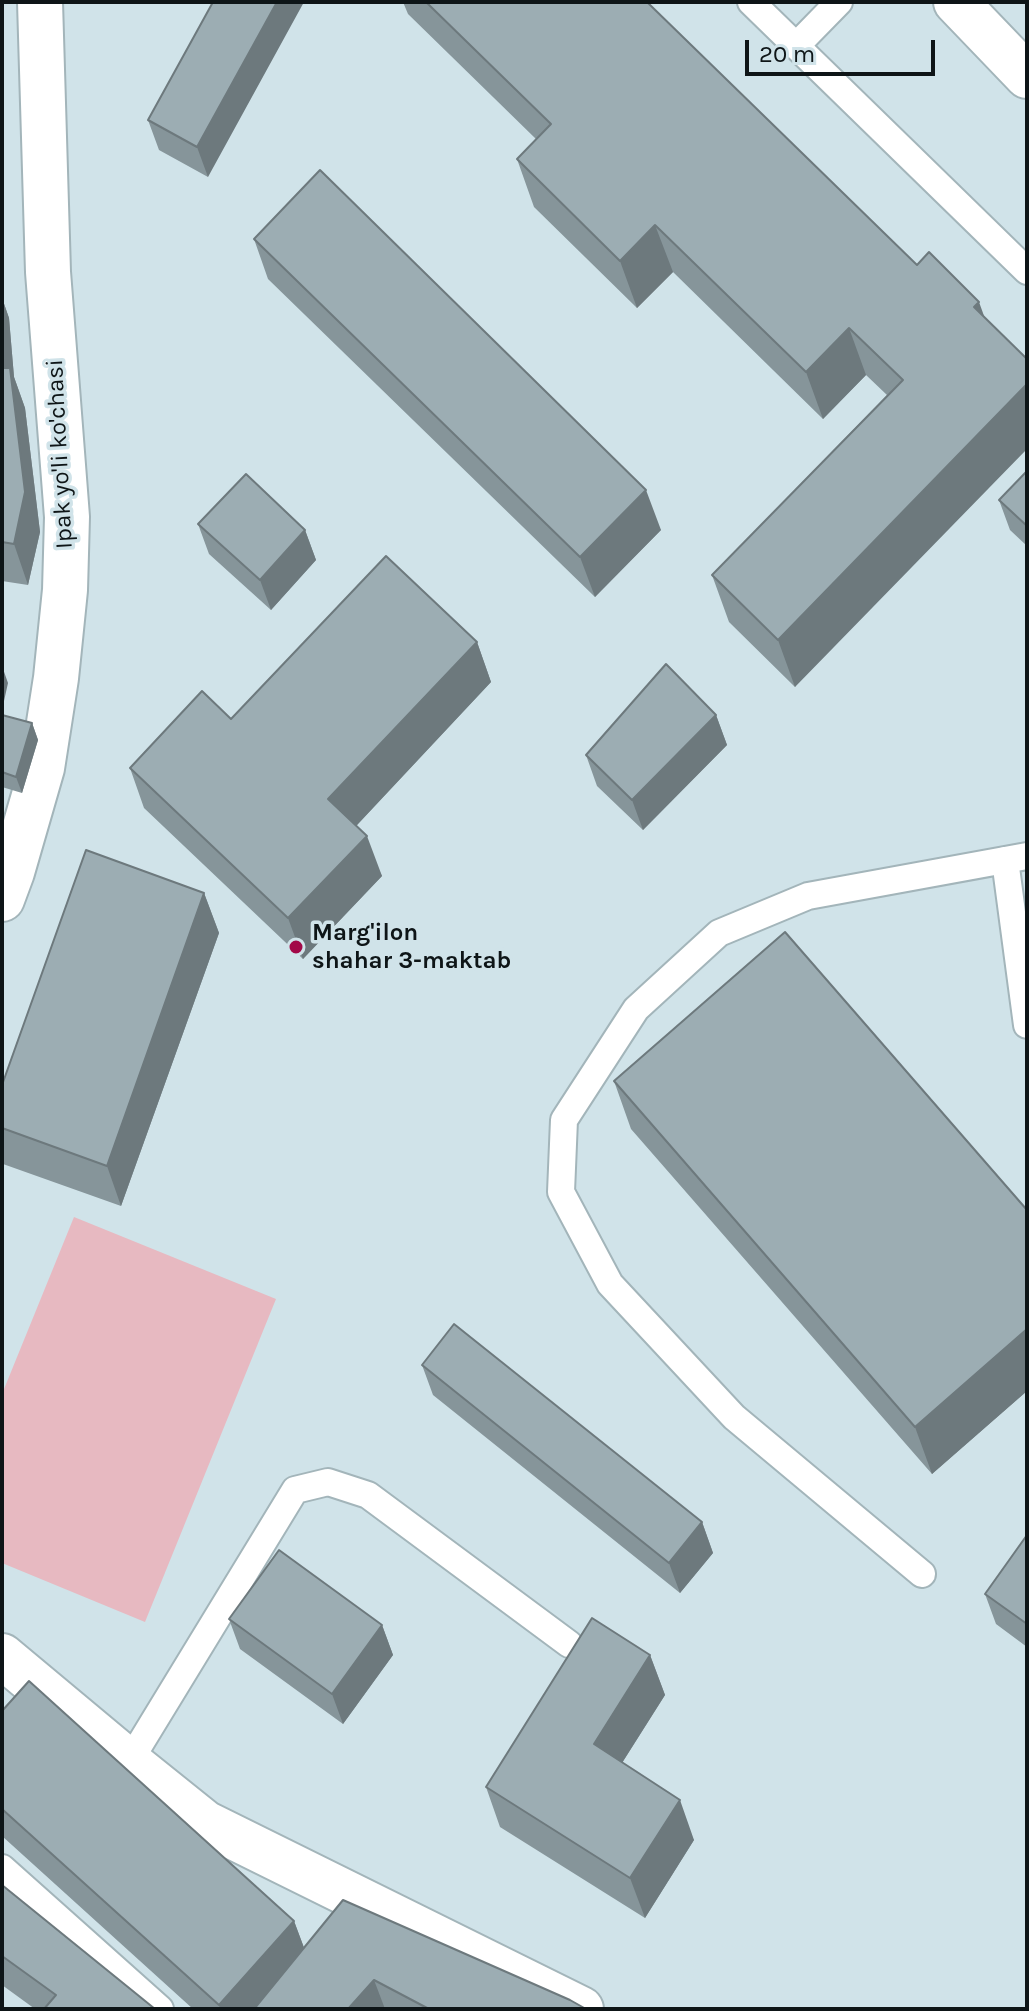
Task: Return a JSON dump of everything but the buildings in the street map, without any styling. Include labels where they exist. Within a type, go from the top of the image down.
[{"type":"street","name":"Ipak yo'li ko'chasi","points":[[2,899],[42,768],[65,590],[67,517],[48,272],[40,2]]},
{"type":"street","points":[[956,2],[1027,76]]},
{"type":"street","points":[[2,1656],[205,1823],[581,2009]]},
{"type":"street","points":[[345,1941],[375,1907]]},
{"type":"lane","points":[[751,2],[1027,271]]},
{"type":"lane","points":[[796,46],[839,2]]},
{"type":"lane","points":[[922,1574],[734,1417],[610,1284],[561,1192],[564,1120],[636,1009],[719,933],[808,896],[1016,858],[1027,1025]]},
{"type":"lane","points":[[129,1762],[295,1490],[328,1482],[368,1495],[569,1644]]},
{"type":"lane","points":[[2,1868],[160,2009]]},
{"type":"shaded area","points":[[74,1217],[276,1299],[145,1622],[2,1563],[2,1394]]},
{"type":"place","name":"Marg'ilon shahar 3-maktab","points":[[296,947]]}]
